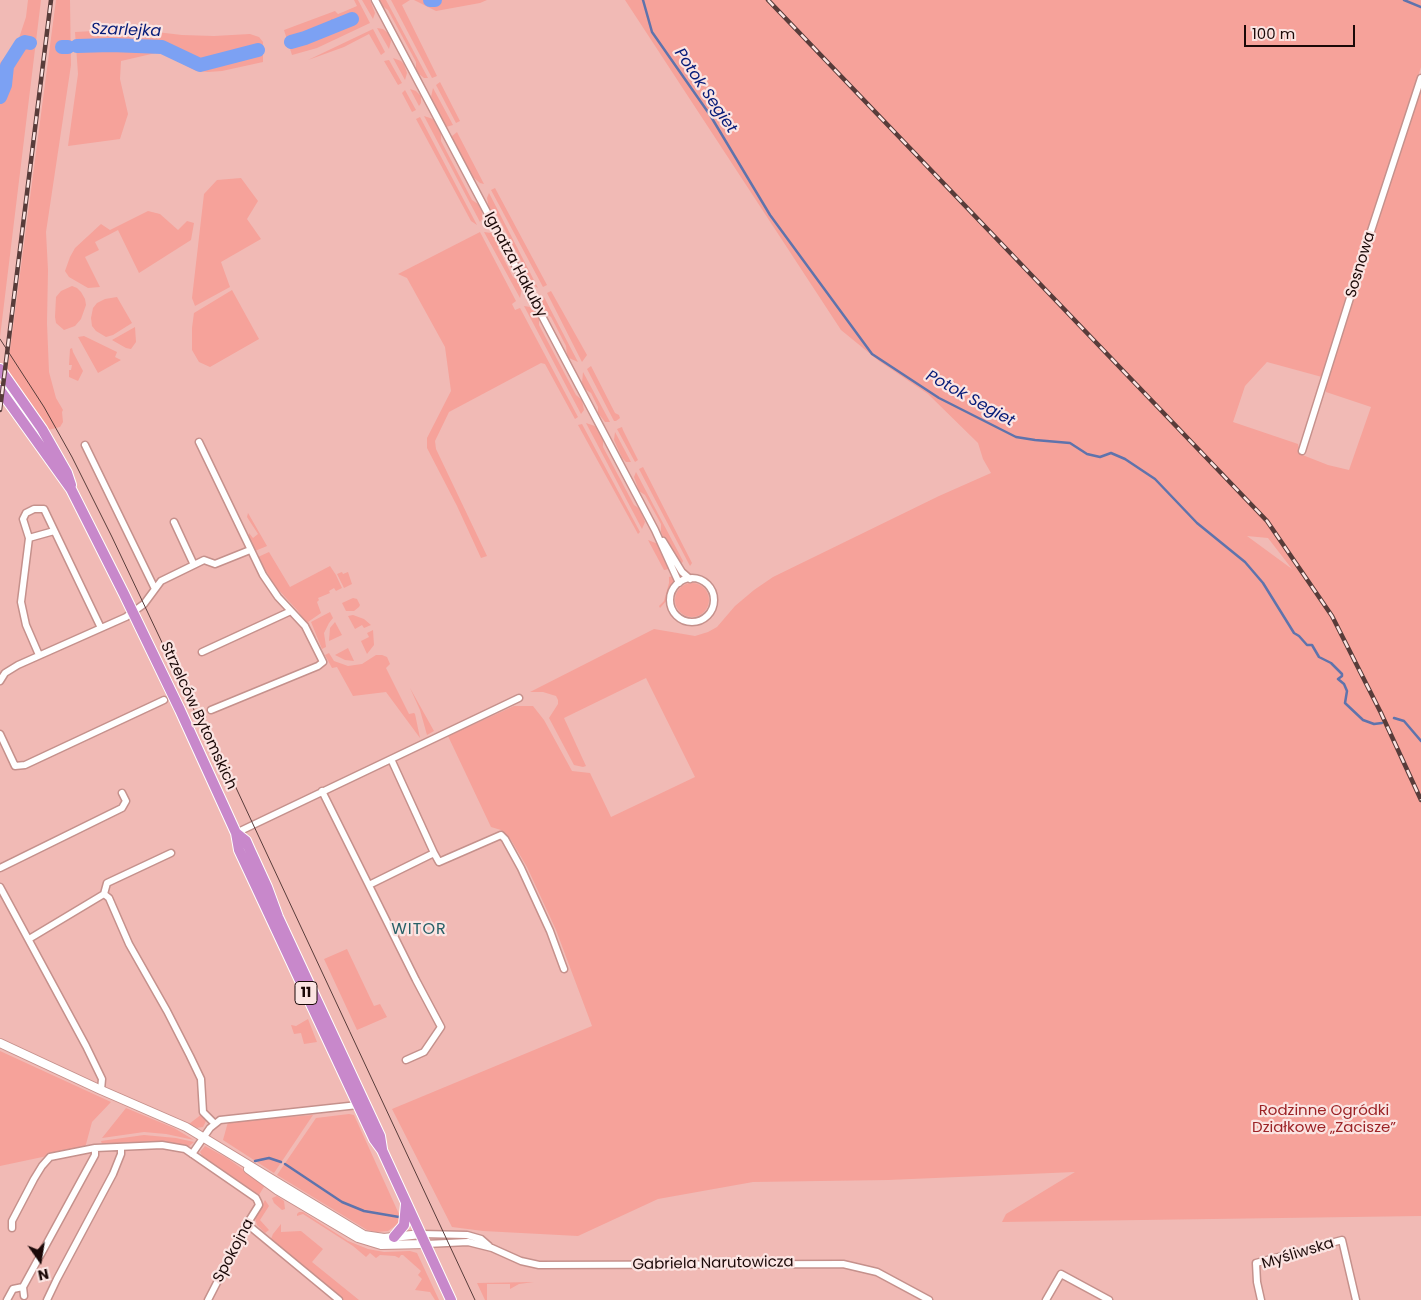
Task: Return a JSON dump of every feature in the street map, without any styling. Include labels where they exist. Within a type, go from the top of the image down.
[{"type":"highway","name":"11","points":[[0,369],[42,429],[67,472],[71,489]]},
{"type":"highway","name":"Strzelców Bytomskich","points":[[0,390],[71,489],[133,612],[236,833],[237,845],[374,1139],[382,1150],[422,1234]]},
{"type":"highway","name":"Strzelców Bytomskich","points":[[236,833],[246,841],[264,880],[278,917],[380,1136],[382,1150]]},
{"type":"highway","points":[[394,1237],[400,1231],[405,1221],[406,1201]]},
{"type":"highway","name":"11","points":[[422,1234],[451,1300]]},
{"type":"street","name":"Ignatza Hakuby","points":[[375,0],[655,530],[679,583]]},
{"type":"street","name":"Sosnowa","points":[[1302,451],[1421,78]]},
{"type":"street","name":"Strzelców Bytomskich","points":[[199,442],[263,575],[278,597],[305,626],[323,662],[318,666],[211,710]]},
{"type":"street","points":[[85,445],[155,589]]},
{"type":"street","points":[[39,656],[26,625],[21,602],[29,538],[23,519],[26,513],[34,509],[44,509],[101,628]]},
{"type":"street","points":[[174,522],[194,565]]},
{"type":"street","name":"Ignatza Hakuby","points":[[655,530],[682,572],[690,578]]},
{"type":"street","points":[[29,538],[54,531]]},
{"type":"street","points":[[0,681],[5,673],[133,612],[144,604],[161,582],[204,560],[215,564],[250,550]]},
{"type":"street","points":[[690,578],[698,579],[711,589],[714,596],[714,605],[710,612],[701,620],[688,621],[681,618],[675,612],[671,598],[675,587],[679,583],[690,578]]},
{"type":"street","name":"Strzelców Bytomskich","points":[[202,652],[291,611]]},
{"type":"street","points":[[236,833],[519,698]]},
{"type":"street","name":"Strzelców Bytomskich","points":[[0,734],[15,766],[26,765],[164,700]]},
{"type":"street","points":[[391,759],[439,862],[501,835],[505,839],[533,894],[564,969]]},
{"type":"street","points":[[322,791],[368,886],[441,1027],[424,1052],[406,1060]]},
{"type":"street","points":[[0,868],[122,808],[126,801],[122,793]]},
{"type":"street","points":[[29,939],[104,894],[106,883],[171,853]]},
{"type":"street","points":[[368,886],[434,853]]},
{"type":"street","points":[[0,886],[102,1079],[100,1090]]},
{"type":"street","points":[[104,894],[109,898],[130,944],[190,1056],[201,1079],[203,1112],[214,1123]]},
{"type":"street","points":[[0,1042],[100,1090],[165,1116],[364,1235],[373,1238],[422,1234]]},
{"type":"street","points":[[12,1228],[12,1221],[34,1179],[50,1157],[95,1148],[162,1145],[177,1147],[192,1154],[214,1123],[226,1119],[358,1105]]},
{"type":"street","points":[[47,1300],[113,1174],[121,1154],[121,1147]]},
{"type":"street","points":[[24,1296],[23,1287],[95,1155],[95,1148]]},
{"type":"street","name":"Spokojna","points":[[192,1154],[256,1198],[259,1205],[247,1224],[208,1300]]},
{"type":"street","points":[[231,1155],[277,1190],[358,1238],[381,1245],[426,1244]]},
{"type":"street","points":[[247,1224],[339,1300]]},
{"type":"street","name":"Gabriela Narutowicza","points":[[422,1234],[467,1235],[481,1239],[492,1248]]},
{"type":"street","name":"Myśliwska","points":[[1261,1300],[1257,1282],[1256,1263],[1342,1240],[1356,1300]]},
{"type":"street","name":"Gabriela Narutowicza","points":[[426,1244],[468,1242],[492,1248],[521,1262],[539,1265],[843,1264],[877,1272],[929,1300]]},
{"type":"street","points":[[1046,1300],[1061,1274],[1109,1300]]},
{"type":"street","points":[[7,1300],[13,1289],[23,1287]]},
{"type":"green space","points":[[28,0],[41,0],[0,337],[0,63],[18,41],[26,17]]},
{"type":"green space","points":[[56,0],[70,0],[71,65],[46,232],[49,372],[56,398],[63,410],[63,422],[60,427],[48,430],[7,373]]},
{"type":"green space","points":[[354,0],[358,0],[370,23],[317,48],[292,55],[284,30],[335,11],[338,14],[357,6]]},
{"type":"green space","points":[[362,0],[370,0],[375,13],[373,19]]},
{"type":"green space","points":[[379,0],[386,0],[428,78],[424,78],[419,74],[416,69],[416,62],[388,10],[382,6]]},
{"type":"green space","points":[[391,0],[410,0],[402,5],[437,76],[432,78]]},
{"type":"green space","points":[[414,0],[487,0],[436,11]]},
{"type":"green space","name":"Rodzinne Ogródki Działkowe „Zacisze”","points":[[625,0],[1421,0],[1421,67],[1322,377],[1267,362],[1245,386],[1233,422],[1298,444],[1300,454],[1328,465],[1349,470],[1371,407],[1326,392],[1326,379],[1421,86],[1421,1216],[1002,1222],[1006,1214],[1075,1172],[888,1180],[753,1182],[658,1199],[578,1236],[483,1231],[452,1227],[392,1109],[592,1026],[556,930],[527,867],[511,840],[501,830],[491,827],[448,736],[514,706],[533,706],[544,720],[572,771],[590,773],[611,817],[695,777],[646,678],[564,718],[586,766],[583,767],[574,765],[549,718],[558,704],[556,696],[543,692],[530,692],[654,629],[695,636],[708,632],[717,627],[735,606],[773,577],[939,496],[991,473],[983,459],[978,443],[928,394],[879,361],[841,330]],"holes":[[[1247,536],[1268,538],[1292,569]]]},
{"type":"green space","points":[[377,28],[383,29],[389,34],[391,41],[389,49]]},
{"type":"green space","points":[[131,29],[182,35],[250,34],[259,37],[263,42],[263,62],[222,71],[208,72],[196,71],[160,52],[121,61],[120,79],[128,114],[120,139],[68,146],[78,74],[75,32]]},
{"type":"green space","points":[[373,29],[385,52],[381,55],[369,34],[344,47],[308,60]]},
{"type":"green space","points":[[393,58],[404,64],[407,73],[405,80]]},
{"type":"green space","points":[[389,60],[402,83],[398,85],[384,61]]},
{"type":"green space","points":[[440,82],[460,121],[456,123],[436,85]]},
{"type":"green space","points":[[433,88],[453,125],[446,127],[431,97]]},
{"type":"green space","points":[[410,89],[416,91],[421,96],[419,106]]},
{"type":"green space","points":[[405,90],[416,110],[412,112],[402,93]]},
{"type":"green space","points":[[424,116],[433,119],[441,134],[441,141],[472,200],[482,210],[480,222]]},
{"type":"green space","points":[[420,117],[477,225],[471,221],[416,119]]},
{"type":"green space","points":[[457,132],[484,184],[473,177],[451,137]]},
{"type":"green space","points":[[241,178],[258,201],[247,219],[261,239],[221,262],[230,287],[195,306],[192,298],[204,194],[217,180]]},
{"type":"green space","points":[[495,188],[547,285],[543,287],[491,190]]},
{"type":"green space","points":[[489,193],[538,288],[527,279],[527,272],[496,213],[489,209],[487,198]]},
{"type":"green space","points":[[148,211],[160,214],[178,230],[187,221],[194,223],[191,240],[139,273],[118,230],[95,242],[99,250],[85,257],[100,287],[88,288],[69,277],[65,271],[75,248],[101,224],[110,230]]},
{"type":"green space","points":[[480,232],[516,301],[512,304],[515,310],[520,308],[578,417],[575,419],[545,364],[541,363],[449,412],[435,441],[436,449],[487,556],[481,558],[427,448],[427,438],[451,391],[445,347],[407,278],[398,274]]},
{"type":"green space","points":[[484,232],[491,233],[498,241],[498,248],[513,277],[519,281],[522,288],[520,298]]},
{"type":"green space","points":[[72,286],[81,292],[86,305],[81,319],[75,326],[64,330],[56,323],[56,297],[61,291]]},
{"type":"green space","points":[[232,290],[259,339],[210,367],[199,362],[192,350],[194,313]]},
{"type":"green space","points":[[551,291],[587,355],[582,362],[547,293]]},
{"type":"green space","points":[[117,297],[132,323],[113,335],[106,337],[92,326],[93,308],[97,303],[105,299]]},
{"type":"green space","points":[[544,297],[578,362],[569,358],[566,346],[551,317],[544,312],[541,303]]},
{"type":"green space","points":[[524,306],[530,307],[535,311],[539,318],[539,325],[576,395],[582,400],[584,410],[581,414]]},
{"type":"green space","points":[[135,327],[136,342],[131,349],[112,340]]},
{"type":"green space","points":[[84,336],[117,352],[115,357],[121,360],[98,373],[78,337]]},
{"type":"green space","points":[[72,348],[83,371],[78,381],[69,377],[69,370],[71,370],[72,365],[69,365],[70,349]]},
{"type":"green space","points":[[591,366],[615,413],[619,415],[620,418],[616,421],[614,421],[587,369]]},
{"type":"green space","points":[[583,372],[610,422],[605,422],[598,413],[598,407],[591,393],[585,389],[582,383]]},
{"type":"green space","points":[[586,423],[598,429],[603,439],[603,447],[634,505],[640,509],[645,522],[642,529]]},
{"type":"green space","points":[[582,424],[640,532],[638,534],[578,425]]},
{"type":"green space","points":[[622,427],[638,460],[635,462],[617,429]]},
{"type":"green space","points":[[615,432],[631,462],[626,462],[622,458],[614,440]]},
{"type":"green space","points":[[643,467],[692,563],[690,566],[639,469]]},
{"type":"green space","points":[[636,472],[683,561],[682,563],[664,539],[661,532],[661,524],[645,495],[639,491],[634,477]]},
{"type":"green space","points":[[248,513],[267,546],[255,551],[249,538],[249,533],[253,538],[258,534],[247,517]]},
{"type":"green space","points":[[648,540],[658,544],[669,569],[664,570]]},
{"type":"green space","points":[[269,552],[290,587],[330,566],[336,575],[342,588],[336,591],[334,588],[329,591],[330,593],[318,598],[317,602],[321,613],[308,622],[316,637],[314,637],[298,611],[274,585],[258,557]]},
{"type":"green space","points":[[342,572],[343,574],[348,572],[352,584],[344,588],[337,574]]},
{"type":"green space","points":[[673,576],[674,580],[668,599],[660,608],[659,606],[664,601],[669,577]]},
{"type":"green space","points":[[692,583],[699,584],[704,588],[708,593],[708,607],[704,612],[699,616],[692,617],[685,616],[680,612],[676,607],[675,600],[676,593],[680,588],[685,584]]},
{"type":"green space","points":[[353,598],[357,599],[359,607],[354,611],[346,611],[342,603]]},
{"type":"green space","points":[[330,612],[333,618],[324,633],[326,647],[322,649],[311,622]]},
{"type":"green space","points":[[353,615],[364,619],[371,625],[364,628],[362,625],[355,629],[348,616]]},
{"type":"green space","points":[[335,622],[342,635],[329,641],[330,628]]},
{"type":"green space","points":[[373,630],[374,645],[367,654],[361,641],[369,637],[367,633]]},
{"type":"green space","points":[[348,648],[354,661],[345,660],[335,655]]},
{"type":"green space","points":[[329,653],[334,661],[348,666],[362,664],[376,655],[387,657],[390,664],[386,668],[409,714],[415,714],[420,738],[386,692],[353,696],[337,667],[332,668],[325,655]]},
{"type":"green space","points":[[410,688],[434,731],[427,735],[420,710]]},
{"type":"green space","points":[[347,949],[374,1006],[380,1004],[387,1017],[357,1030],[324,959]]},
{"type":"green space","points":[[308,1019],[317,1042],[304,1044],[301,1033],[294,1034],[291,1025],[296,1026]]},
{"type":"green space","points":[[0,1051],[111,1102],[92,1122],[85,1148],[0,1166]]},
{"type":"green space","points":[[126,1108],[174,1128],[194,1140],[166,1134],[144,1132],[102,1138]]},
{"type":"green space","points":[[202,1114],[206,1121],[203,1127],[196,1128],[189,1124]]},
{"type":"green space","points":[[313,1115],[274,1173],[223,1140],[228,1122]]},
{"type":"green space","points":[[354,1115],[399,1214],[399,1223],[388,1231],[376,1232],[367,1230],[277,1175],[316,1118]]},
{"type":"green space","points":[[144,1135],[194,1142],[188,1147],[164,1143],[102,1144],[101,1141]]},
{"type":"green space","points":[[205,1146],[227,1158],[265,1185],[259,1195],[203,1157],[200,1152]]},
{"type":"green space","points":[[277,1196],[284,1201],[285,1209],[282,1210],[274,1203],[272,1198]]},
{"type":"green space","points":[[265,1200],[269,1206],[260,1220],[269,1230],[265,1233],[257,1225],[255,1218]]},
{"type":"green space","points":[[299,1212],[303,1212],[348,1241],[368,1249],[384,1252],[410,1251],[417,1253],[439,1300],[435,1300],[430,1292],[415,1290],[422,1279],[418,1275],[421,1271],[403,1255],[399,1258],[380,1255],[376,1258],[370,1253],[366,1257],[353,1246],[303,1214],[297,1216]]},
{"type":"green space","points":[[281,1224],[281,1232],[301,1231],[323,1249],[312,1262],[359,1300],[344,1300],[271,1239]]},
{"type":"green space","points":[[534,1282],[519,1284],[510,1289],[510,1284],[487,1284],[487,1300],[485,1300],[477,1283]]},
{"type":"waterway","name":"Szarlejka","points":[[430,0],[435,0]]},
{"type":"waterway","name":"Potok Segiet","points":[[643,0],[652,32],[710,115],[770,215],[872,354],[939,398],[1016,437],[1070,443],[1087,454],[1100,457],[1111,453],[1125,459],[1155,479],[1197,523],[1245,562],[1263,583],[1294,633],[1307,645],[1312,645],[1319,657],[1331,663],[1342,674],[1338,679],[1344,684],[1347,691],[1345,703],[1363,720],[1374,724],[1382,723]]},
{"type":"waterway","name":"Szarlejka","points":[[1404,0],[1421,7]]},
{"type":"waterway","name":"Szarlejka","points":[[291,42],[352,19]]},
{"type":"waterway","name":"Szarlejka","points":[[332,21],[332,27]]},
{"type":"waterway","name":"Szarlejka","points":[[0,97],[5,85],[7,66],[21,44],[25,42],[30,43]]},
{"type":"waterway","name":"Szarlejka","points":[[77,46],[162,47],[200,65],[258,50]]},
{"type":"waterway","name":"Szarlejka","points":[[62,47],[68,47]]},
{"type":"waterway","name":"Potok Segiet","points":[[1394,718],[1404,721],[1421,741]]},
{"type":"waterway","points":[[255,1161],[269,1158],[281,1162]]},
{"type":"waterway","points":[[285,1164],[342,1202],[364,1211],[399,1217]]},
{"type":"tram line","points":[[0,339],[44,407],[72,457],[203,729],[224,762],[475,1300]]},
{"type":"railway","points":[[0,410],[51,0]]},
{"type":"railway","points":[[768,0],[1267,521],[1332,616],[1381,713],[1421,800]]},
{"type":"district","name":"WITOR","points":[[419,930]]}]
